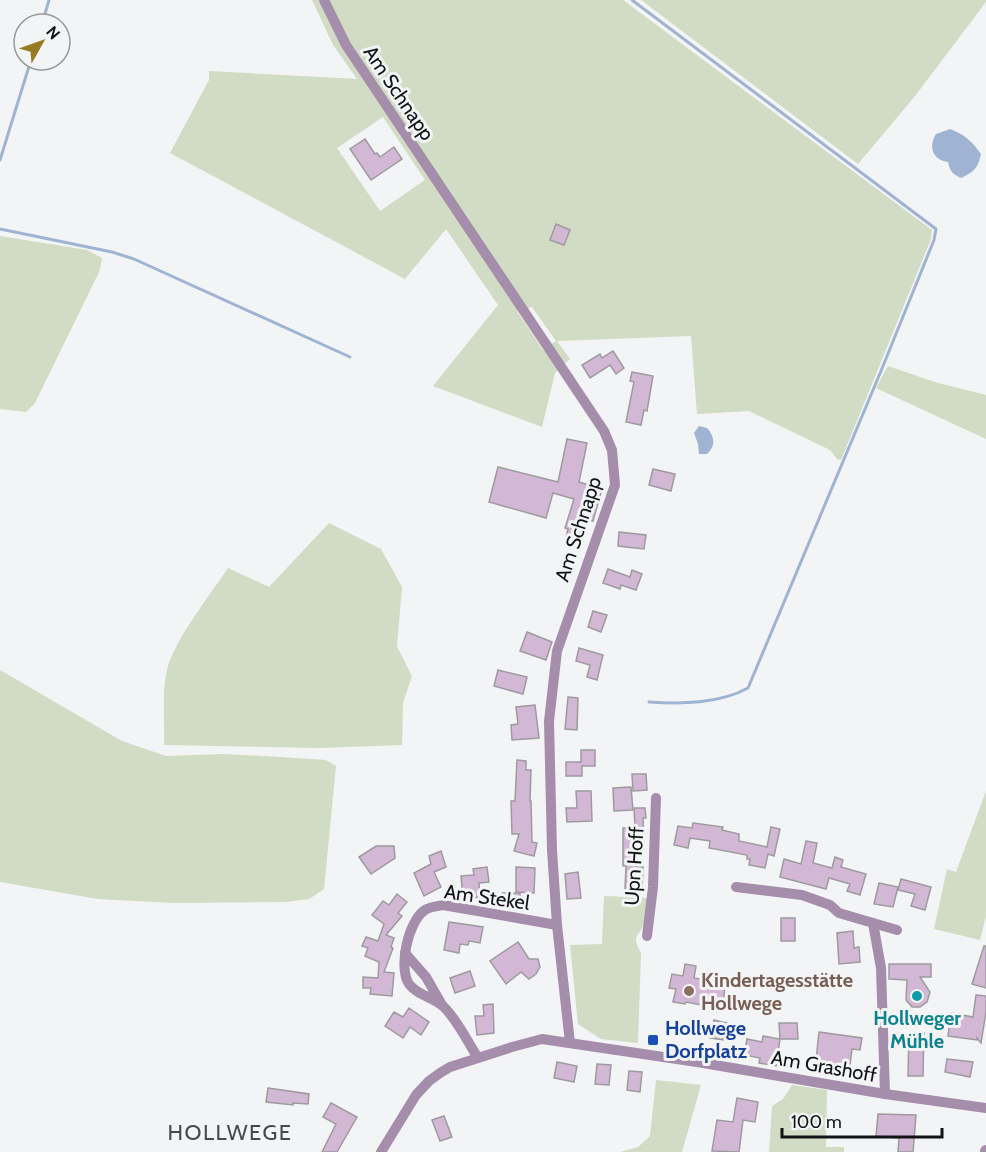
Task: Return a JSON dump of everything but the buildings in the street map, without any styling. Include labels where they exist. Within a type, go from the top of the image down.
[{"type":"street","name":"Am Schnapp","points":[[324,0],[346,45],[604,431],[612,450],[615,484],[557,651],[550,709],[549,777],[557,925],[570,1042]]},
{"type":"street","name":"Upn Hoff","points":[[647,936],[653,887],[656,798]]},
{"type":"street","points":[[736,887],[802,895],[830,904],[839,913],[897,930]]},
{"type":"street","name":"Am Stekel","points":[[442,1005],[423,996],[410,984],[404,974],[405,952],[415,921],[425,910],[442,905],[557,925]]},
{"type":"street","points":[[873,922],[881,968],[885,1094]]},
{"type":"street","name":"Am Stekel","points":[[405,952],[426,977],[478,1058]]},
{"type":"street","name":"Am Grashoff","points":[[381,1152],[416,1095],[429,1081],[450,1067],[542,1040],[570,1042],[885,1094],[986,1108]]},
{"type":"green space","points":[[312,0],[623,0],[932,230],[931,239],[841,460],[837,459],[830,450],[749,411],[697,414],[691,336],[557,341],[570,359],[555,373],[542,427],[433,386],[498,305],[446,229],[405,279],[170,153],[209,80],[209,71],[357,79],[333,45]],"holes":[[[383,117],[425,180],[380,211],[337,148]],[[532,307],[556,341],[543,350],[517,311]]]},
{"type":"green space","points":[[641,0],[986,0],[986,2],[915,96],[858,164]]},
{"type":"green space","points":[[0,236],[87,250],[102,258],[100,270],[35,403],[26,412],[0,409]]},
{"type":"green space","points":[[888,366],[938,383],[986,395],[986,439],[876,388]]},
{"type":"green space","points":[[329,523],[381,549],[402,587],[397,646],[412,676],[403,703],[402,745],[320,748],[164,745],[164,695],[168,666],[186,629],[228,568],[269,587]]},
{"type":"green space","points":[[0,670],[122,741],[166,756],[224,754],[280,757],[326,760],[336,766],[324,889],[309,899],[285,902],[173,903],[98,899],[0,882]]},
{"type":"green space","points":[[986,791],[986,916],[980,940],[934,929],[947,869],[956,872]]},
{"type":"green space","points":[[604,896],[648,898],[644,923],[636,938],[641,953],[638,1043],[601,1039],[578,1024],[570,945],[602,944]]},
{"type":"green space","points":[[656,1080],[701,1085],[682,1152],[620,1152],[638,1147],[650,1136]]},
{"type":"green space","points":[[792,1085],[827,1090],[826,1147],[844,1147],[844,1152],[769,1152],[772,1106],[783,1099]]},
{"type":"water","points":[[950,129],[968,139],[981,154],[975,169],[961,178],[952,172],[948,162],[936,156],[932,148],[936,134]]},
{"type":"water","points":[[699,426],[707,428],[713,438],[712,448],[707,454],[699,454],[694,433]]},
{"type":"waterway","points":[[46,12],[49,0]]},
{"type":"waterway","points":[[632,0],[936,229],[934,240],[881,371],[748,688],[712,700],[687,703],[649,702]]},
{"type":"waterway","points":[[0,160],[27,72]]},
{"type":"waterway","points":[[0,229],[112,252],[134,259],[350,357]]},
{"type":"place","name":"Kindertagesstätte Hollwege","points":[[689,991]]},
{"type":"place","name":"Hollweger Mühle","points":[[917,996]]},
{"type":"place","name":"Hollwege Dorfplatz","points":[[653,1040]]},
{"type":"district","name":"HOLLWEGE","points":[[230,1132]]}]
